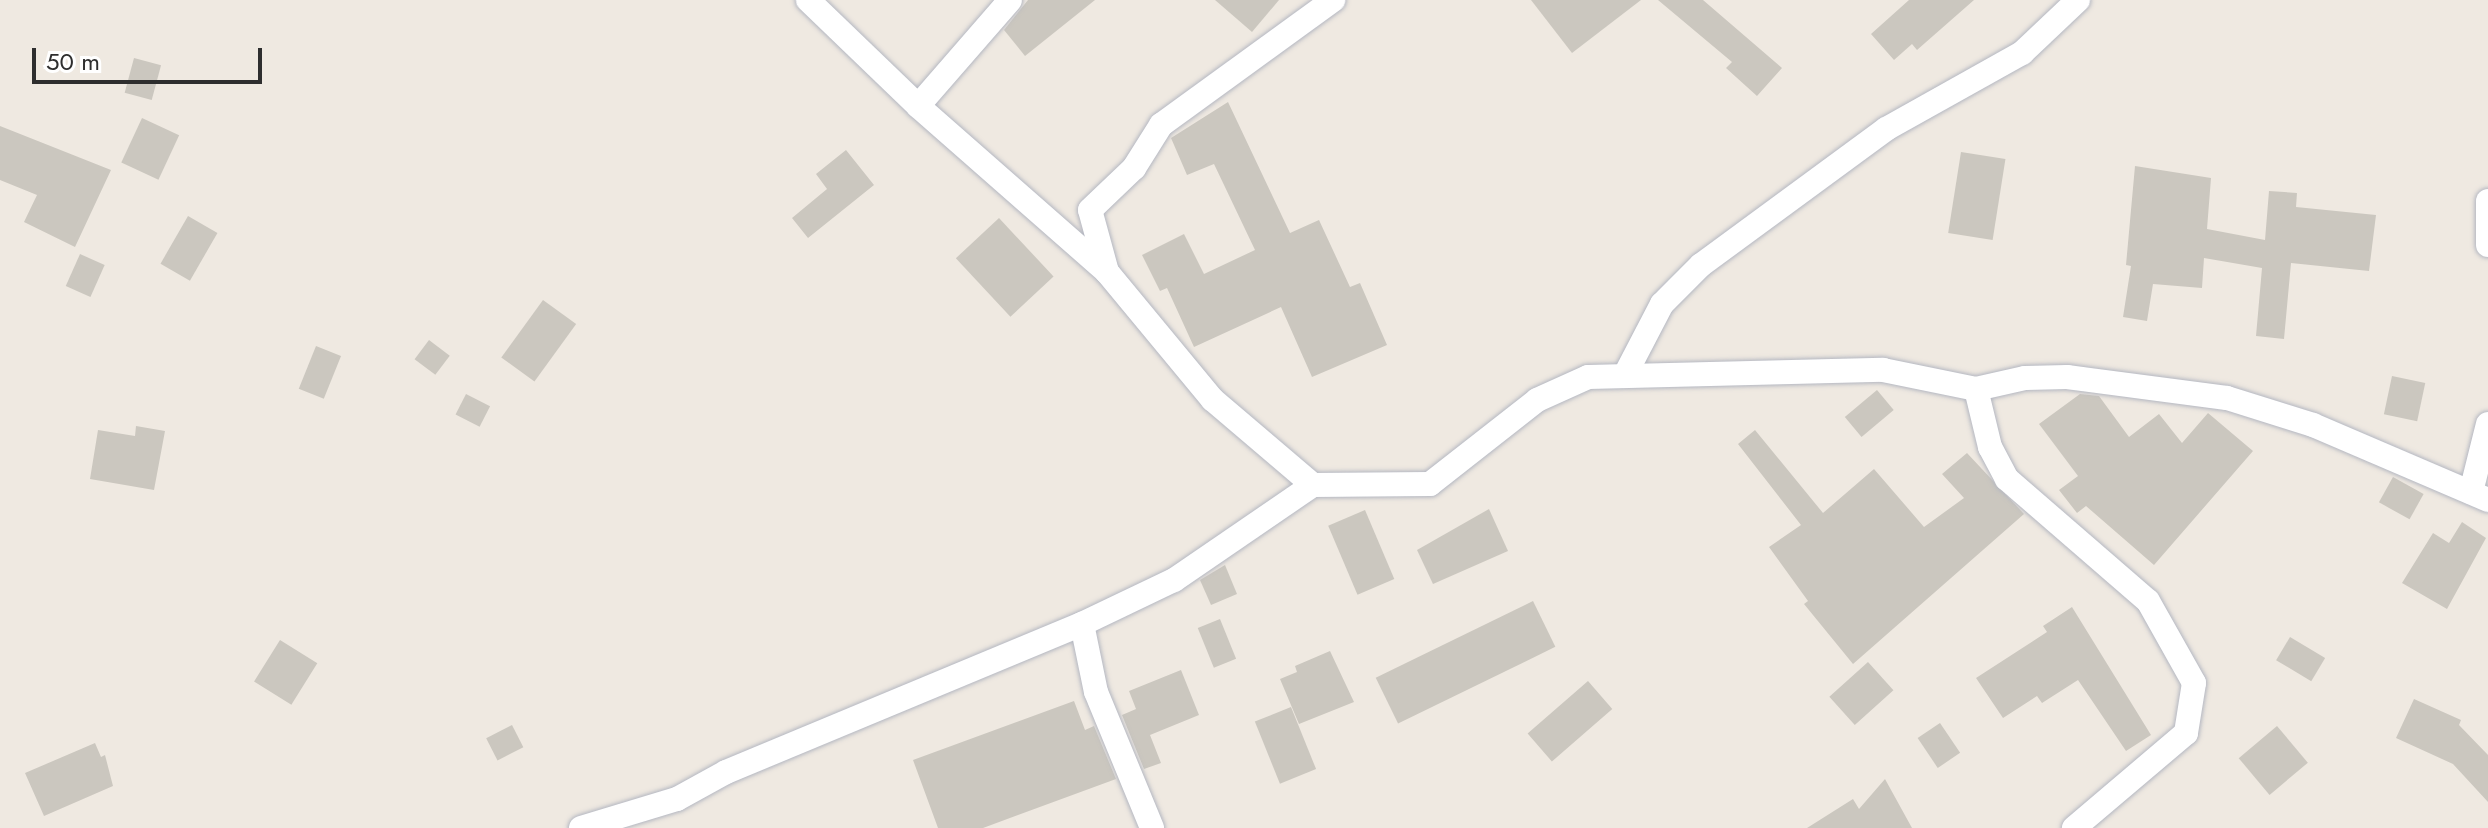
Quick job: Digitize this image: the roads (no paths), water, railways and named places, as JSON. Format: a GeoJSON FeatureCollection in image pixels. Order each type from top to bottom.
{"type":"FeatureCollection","features":[{"type":"Feature","properties":{"kind":"street"},"geometry":{"type":"LineString","coordinates":[[808,0],[918,106],[1107,272],[1213,400],[1313,485]]}},
{"type":"Feature","properties":{"kind":"street"},"geometry":{"type":"LineString","coordinates":[[918,106],[1010,0]]}},
{"type":"Feature","properties":{"kind":"street"},"geometry":{"type":"LineString","coordinates":[[1107,272],[1090,210],[1134,168],[1161,125],[1333,0]]}},
{"type":"Feature","properties":{"kind":"street"},"geometry":{"type":"LineString","coordinates":[[1625,375],[1662,304],[1701,265],[1886,129],[2022,53],[2078,0]]}},
{"type":"Feature","properties":{"kind":"street"},"geometry":{"type":"LineString","coordinates":[[2488,201],[2488,245]]}},
{"type":"Feature","properties":{"kind":"street"},"geometry":{"type":"LineString","coordinates":[[581,828],[677,799],[726,772],[1082,624],[1174,580],[1313,485],[1430,484],[1537,400],[1588,377],[1883,370],[1976,389],[2025,378],[2067,377],[2227,398],[2313,425],[2480,496],[2488,424]]}},
{"type":"Feature","properties":{"kind":"street"},"geometry":{"type":"LineString","coordinates":[[1976,389],[1990,447],[2007,479],[2148,601],[2194,683],[2186,733],[2074,828]]}},
{"type":"Feature","properties":{"kind":"street"},"geometry":{"type":"LineString","coordinates":[[1082,624],[1096,692],[1152,828]]}}]}
